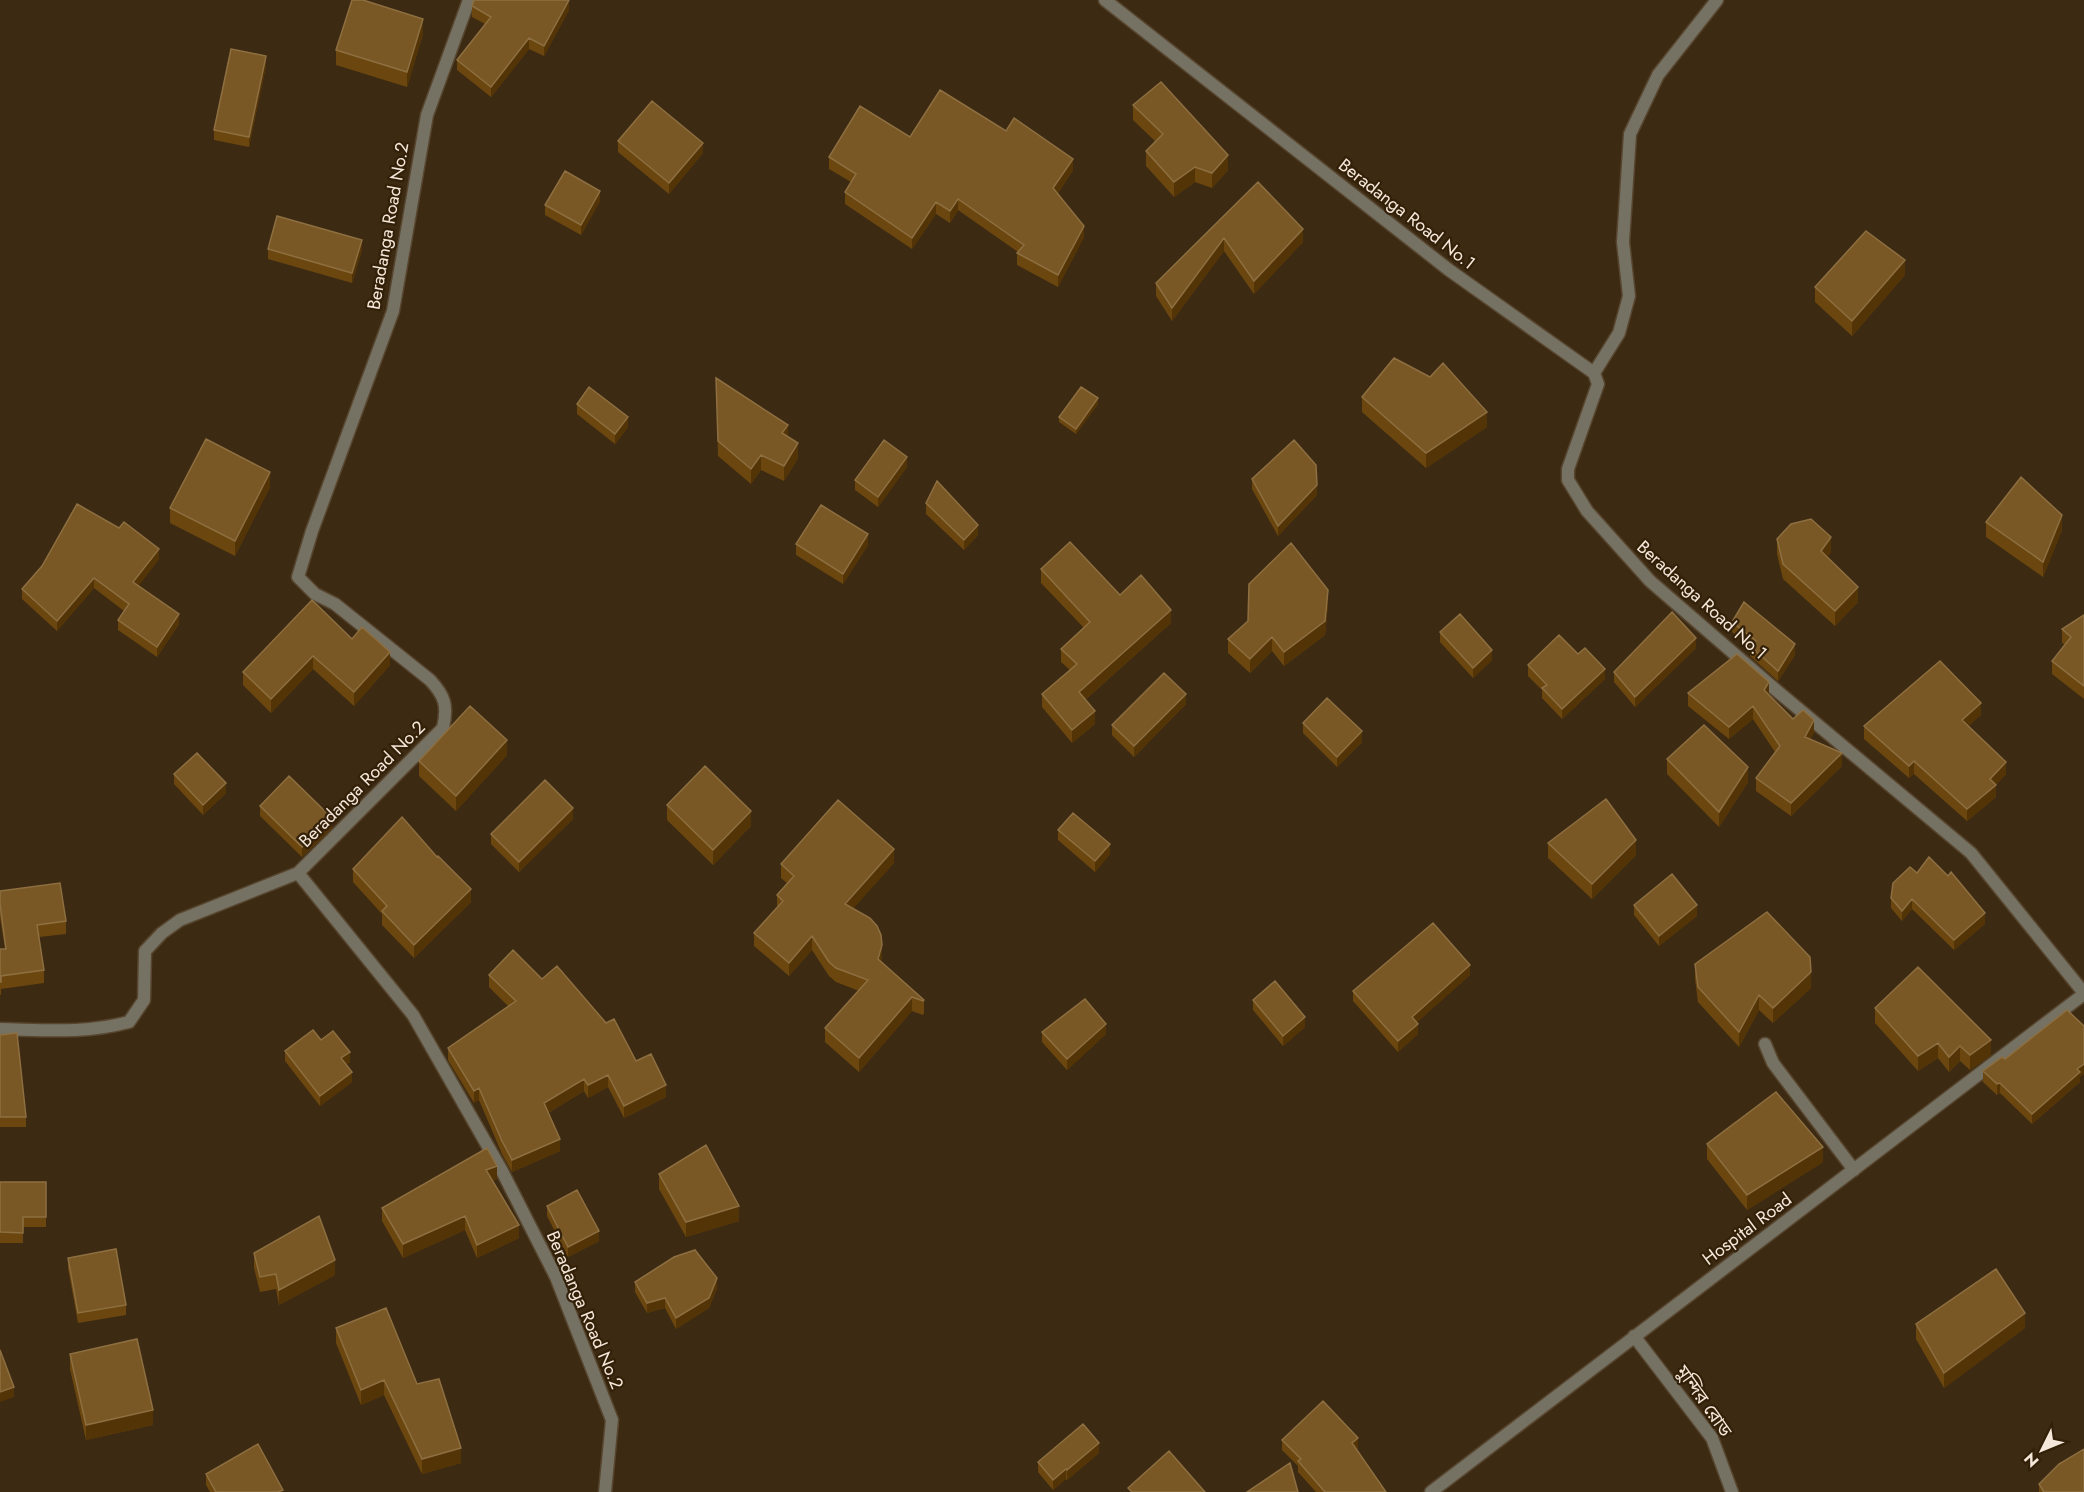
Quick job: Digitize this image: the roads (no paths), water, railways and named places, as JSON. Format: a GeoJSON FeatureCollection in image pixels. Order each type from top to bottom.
{"type":"FeatureCollection","features":[{"type":"Feature","properties":{"kind":"street","name":"Beradanga Road No.2"},"geometry":{"type":"LineString","coordinates":[[469,0],[427,115],[393,311],[312,531],[298,577],[315,594],[335,604],[430,680],[441,692],[446,713],[443,728],[298,873],[413,1015],[502,1171],[556,1277],[612,1420],[605,1492]]}},
{"type":"Feature","properties":{"kind":"street","name":"Beradanga Road No.1"},"geometry":{"type":"LineString","coordinates":[[1105,0],[1449,270],[1593,373],[1598,384],[1568,469],[1568,480],[1587,511],[1650,581],[1971,853],[2084,994]]}},
{"type":"Feature","properties":{"kind":"street"},"geometry":{"type":"LineString","coordinates":[[1593,373],[1619,333],[1629,296],[1623,242],[1630,134],[1658,75],[1717,0]]}},
{"type":"Feature","properties":{"kind":"street"},"geometry":{"type":"LineString","coordinates":[[0,1029],[81,1032],[129,1023],[144,1000],[146,951],[162,933],[180,920],[298,873]]}},
{"type":"Feature","properties":{"kind":"street","name":"Hospital Road"},"geometry":{"type":"LineString","coordinates":[[1431,1492],[2084,994]]}},
{"type":"Feature","properties":{"kind":"street"},"geometry":{"type":"LineString","coordinates":[[1765,1044],[1773,1063],[1854,1170]]}},
{"type":"Feature","properties":{"kind":"street","name":"মুন্দির রোড"},"geometry":{"type":"LineString","coordinates":[[1634,1336],[1712,1438],[1731,1492]]}}]}
